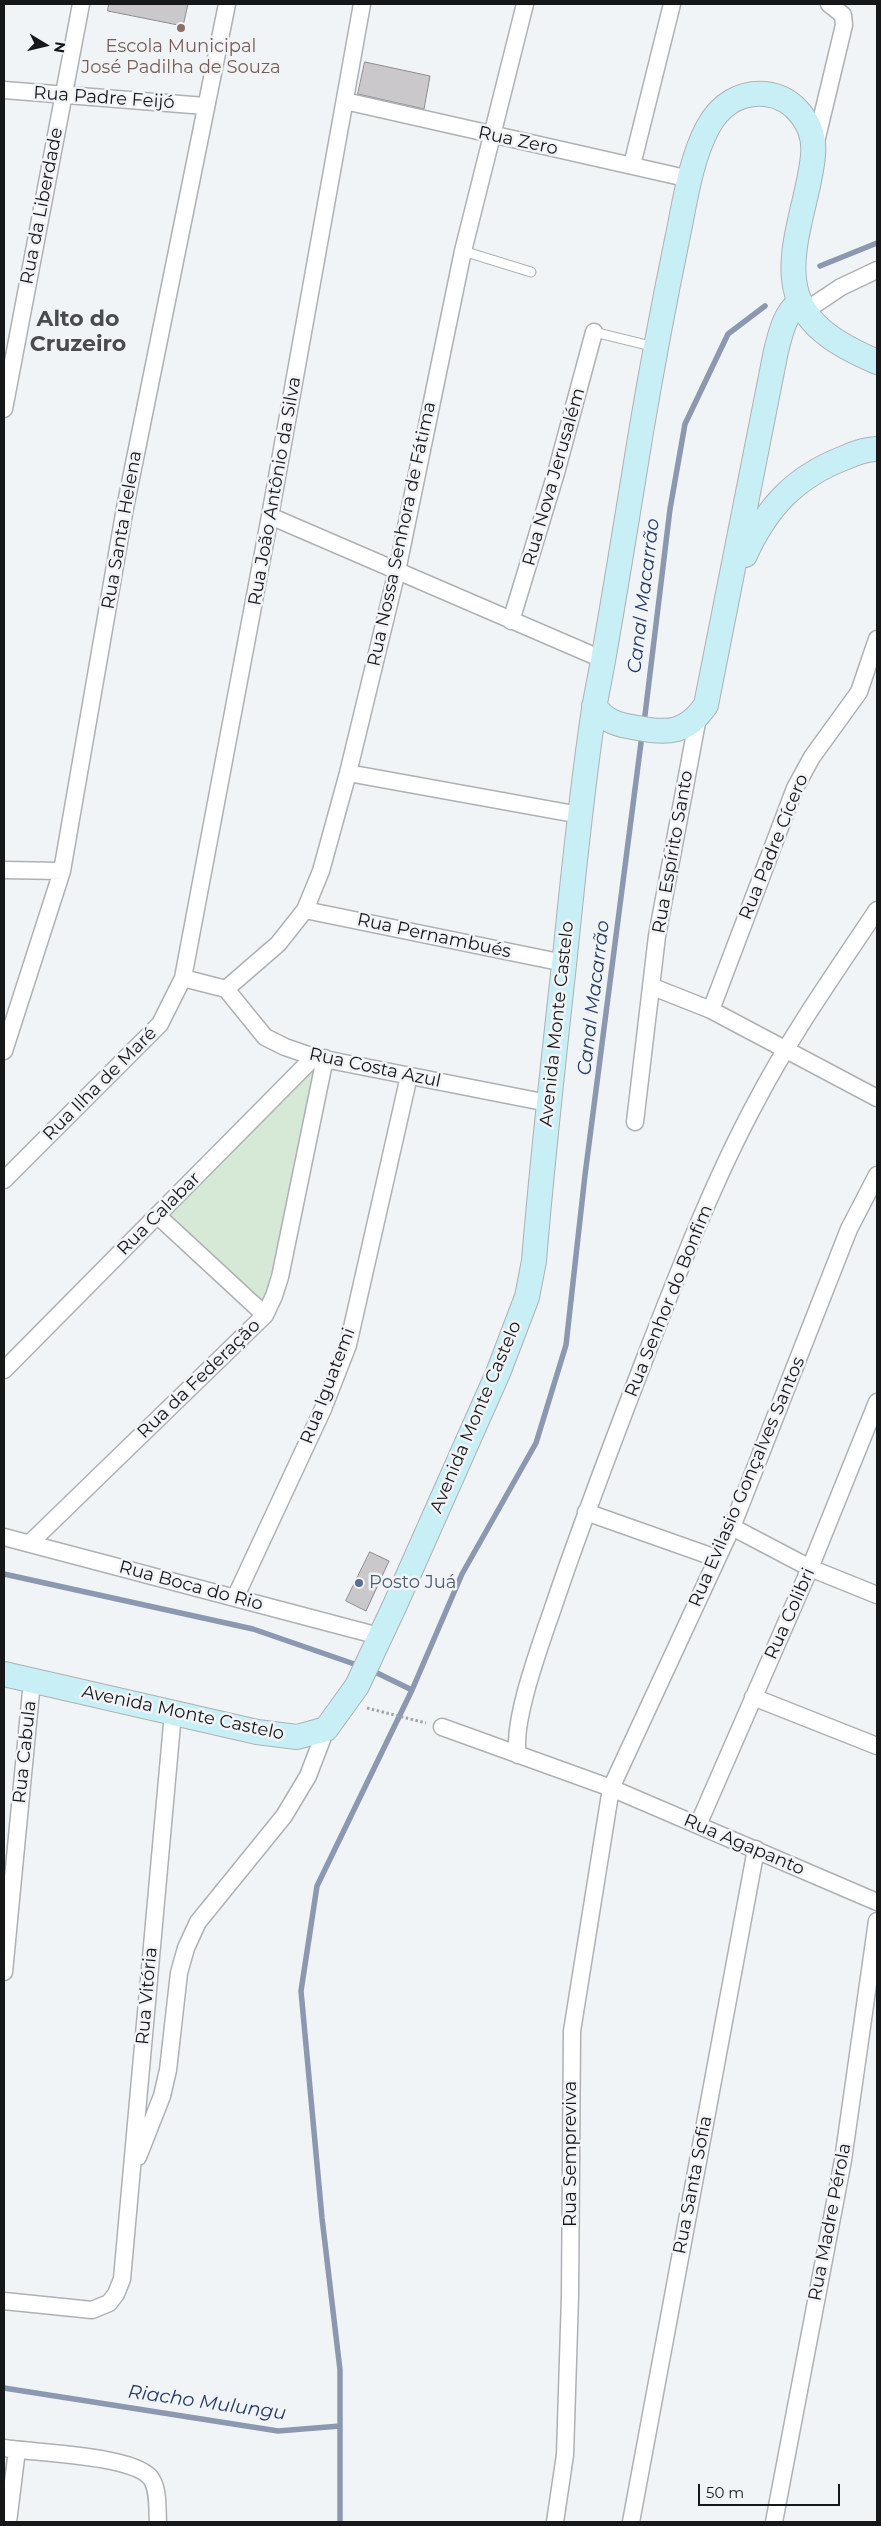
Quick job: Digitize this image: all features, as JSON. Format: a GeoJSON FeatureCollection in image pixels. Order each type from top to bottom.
{"type":"FeatureCollection","features":[{"type":"Feature","properties":{"kind":"street","name":"Rua da Liberdade"},"geometry":{"type":"LineString","coordinates":[[4,405],[81,4]]}},
{"type":"Feature","properties":{"kind":"street","name":"Rua Santa Helena"},"geometry":{"type":"LineString","coordinates":[[4,1051],[62,871],[125,508],[227,4]]}},
{"type":"Feature","properties":{"kind":"street","name":"Rua João Antônio da Silva"},"geometry":{"type":"LineString","coordinates":[[184,978],[270,516],[362,4]]}},
{"type":"Feature","properties":{"kind":"street","name":"Rua Nossa Senhora de Fátima"},"geometry":{"type":"LineString","coordinates":[[226,989],[278,944],[304,910],[321,871],[348,773],[397,571],[463,251],[494,136],[525,4]]}},
{"type":"Feature","properties":{"kind":"street"},"geometry":{"type":"LineString","coordinates":[[632,166],[672,4]]}},
{"type":"Feature","properties":{"kind":"street"},"geometry":{"type":"LineString","coordinates":[[829,4],[843,15],[844,25],[814,152],[795,252],[794,279],[800,302],[821,331],[843,346],[877,362]]}},
{"type":"Feature","properties":{"kind":"street","name":"Rua Padre Feijó"},"geometry":{"type":"LineString","coordinates":[[4,90],[205,106]]}},
{"type":"Feature","properties":{"kind":"street","name":"Avenida Monte Castelo"},"geometry":{"type":"LineString","coordinates":[[4,1674],[257,1732],[297,1737],[326,1729],[346,1703],[359,1681],[498,1373],[527,1297],[534,1261],[548,1103],[594,706],[604,660],[655,347],[690,180],[702,139],[715,116],[728,103],[750,95],[774,96],[794,106],[811,130],[814,152]]}},
{"type":"Feature","properties":{"kind":"street","name":"Rua Zero"},"geometry":{"type":"LineString","coordinates":[[345,101],[690,180]]}},
{"type":"Feature","properties":{"kind":"street"},"geometry":{"type":"LineString","coordinates":[[594,706],[603,717],[624,726],[663,733],[680,728],[698,718],[706,705],[776,351],[784,322],[792,308],[800,302],[841,287],[877,270]]}},
{"type":"Feature","properties":{"kind":"street","name":"Rua Nova Jerusalém"},"geometry":{"type":"LineString","coordinates":[[511,621],[556,473],[594,332]]}},
{"type":"Feature","properties":{"kind":"street"},"geometry":{"type":"LineString","coordinates":[[725,607],[758,527],[787,493],[820,467],[868,449],[877,449]]}},
{"type":"Feature","properties":{"kind":"street"},"geometry":{"type":"LineString","coordinates":[[270,516],[604,660]]}},
{"type":"Feature","properties":{"kind":"street","name":"Rua Padre Cícero"},"geometry":{"type":"LineString","coordinates":[[711,1010],[795,788],[812,757],[858,692],[877,639]]}},
{"type":"Feature","properties":{"kind":"street","name":"Rua Espírito Santo"},"geometry":{"type":"LineString","coordinates":[[653,987],[658,936],[698,718]]}},
{"type":"Feature","properties":{"kind":"street","name":"Avenida Monte Castelo"},"geometry":{"type":"LineString","coordinates":[[588,752],[602,731],[624,726]]}},
{"type":"Feature","properties":{"kind":"street"},"geometry":{"type":"LineString","coordinates":[[348,773],[580,815]]}},
{"type":"Feature","properties":{"kind":"street"},"geometry":{"type":"LineString","coordinates":[[4,870],[62,871]]}},
{"type":"Feature","properties":{"kind":"street","name":"Rua Pernambués"},"geometry":{"type":"LineString","coordinates":[[304,910],[564,963]]}},
{"type":"Feature","properties":{"kind":"street","name":"Rua Senhor do Bonfim"},"geometry":{"type":"LineString","coordinates":[[518,1755],[516,1738],[534,1663],[586,1512],[700,1218],[755,1104],[786,1048],[877,910]]}},
{"type":"Feature","properties":{"kind":"street"},"geometry":{"type":"LineString","coordinates":[[184,978],[226,989]]}},
{"type":"Feature","properties":{"kind":"street","name":"Rua Ilha de Maré"},"geometry":{"type":"LineString","coordinates":[[4,1180],[160,1024],[184,978]]}},
{"type":"Feature","properties":{"kind":"street"},"geometry":{"type":"LineString","coordinates":[[635,1122],[653,987],[711,1010],[786,1048],[877,1098]]}},
{"type":"Feature","properties":{"kind":"street","name":"Rua Costa Azul"},"geometry":{"type":"LineString","coordinates":[[226,989],[265,1037],[285,1047],[319,1058],[548,1103]]}},
{"type":"Feature","properties":{"kind":"street","name":"Rua Calabar"},"geometry":{"type":"LineString","coordinates":[[4,1370],[319,1058]]}},
{"type":"Feature","properties":{"kind":"street","name":"Rua da Federação"},"geometry":{"type":"LineString","coordinates":[[30,1543],[265,1315],[280,1277],[319,1058]]}},
{"type":"Feature","properties":{"kind":"street","name":"Rua Iguatemi"},"geometry":{"type":"LineString","coordinates":[[235,1598],[322,1409],[348,1345],[409,1076]]}},
{"type":"Feature","properties":{"kind":"street","name":"Rua Evilasio Gonçalves Santos"},"geometry":{"type":"LineString","coordinates":[[611,1788],[732,1527],[849,1229],[877,1175]]}},
{"type":"Feature","properties":{"kind":"street"},"geometry":{"type":"LineString","coordinates":[[158,1216],[265,1315]]}},
{"type":"Feature","properties":{"kind":"street","name":"Rua Colibri"},"geometry":{"type":"LineString","coordinates":[[698,1825],[810,1568],[871,1437],[877,1402]]}},
{"type":"Feature","properties":{"kind":"street"},"geometry":{"type":"LineString","coordinates":[[586,1512],[716,1558]]}},
{"type":"Feature","properties":{"kind":"street"},"geometry":{"type":"LineString","coordinates":[[732,1527],[810,1568],[877,1595]]}},
{"type":"Feature","properties":{"kind":"street","name":"Rua Boca do Rio"},"geometry":{"type":"LineString","coordinates":[[4,1537],[235,1598],[375,1646]]}},
{"type":"Feature","properties":{"kind":"street","name":"Rua Cabula"},"geometry":{"type":"LineString","coordinates":[[4,1972],[32,1681]]}},
{"type":"Feature","properties":{"kind":"street"},"geometry":{"type":"LineString","coordinates":[[753,1697],[877,1746]]}},
{"type":"Feature","properties":{"kind":"street","name":"Rua Vitória"},"geometry":{"type":"LineString","coordinates":[[4,2301],[92,2310],[109,2303],[116,2294],[122,2279],[173,1713]]}},
{"type":"Feature","properties":{"kind":"street","name":"Rua Agapanto"},"geometry":{"type":"LineString","coordinates":[[442,1727],[611,1788],[877,1902]]}},
{"type":"Feature","properties":{"kind":"street"},"geometry":{"type":"LineString","coordinates":[[131,2173],[162,2096],[168,2070],[180,1974],[190,1939],[198,1922],[284,1816],[308,1776],[326,1729]]}},
{"type":"Feature","properties":{"kind":"street","name":"Rua Sempreviva"},"geometry":{"type":"LineString","coordinates":[[556,2522],[565,2445],[570,2296],[572,2030],[611,1788]]}},
{"type":"Feature","properties":{"kind":"street","name":"Rua Santa Sofia"},"geometry":{"type":"LineString","coordinates":[[631,2522],[756,1849]]}},
{"type":"Feature","properties":{"kind":"street","name":"Rua Madre Pérola"},"geometry":{"type":"LineString","coordinates":[[774,2522],[843,2160],[877,1920]]}},
{"type":"Feature","properties":{"kind":"street"},"geometry":{"type":"LineString","coordinates":[[8,2522],[10,2449],[74,2456],[139,2469],[150,2478],[155,2486],[158,2522]]}},
{"type":"Feature","properties":{"kind":"lane"},"geometry":{"type":"LineString","coordinates":[[463,251],[531,272]]}},
{"type":"Feature","properties":{"kind":"lane"},"geometry":{"type":"LineString","coordinates":[[594,332],[655,347]]}},
{"type":"Feature","properties":{"kind":"path"},"geometry":{"type":"LineString","coordinates":[[385,1713],[423,1722]]}},
{"type":"Feature","properties":{"kind":"green space"},"geometry":{"type":"Polygon","coordinates":[[[316,1063],[264,1307],[167,1216],[316,1063]]]}},
{"type":"Feature","properties":{"kind":"building"},"geometry":{"type":"Polygon","coordinates":[[[109,4],[188,4],[183,26],[108,11],[109,4]]]}},
{"type":"Feature","properties":{"kind":"building"},"geometry":{"type":"Polygon","coordinates":[[[365,62],[430,76],[424,109],[358,94],[365,62]]]}},
{"type":"Feature","properties":{"kind":"building"},"geometry":{"type":"Polygon","coordinates":[[[370,1552],[389,1561],[366,1611],[346,1601],[370,1552]]]}},
{"type":"Feature","properties":{"kind":"waterway","name":"Canal Macarrão"},"geometry":{"type":"LineString","coordinates":[[820,266],[877,243]]}},
{"type":"Feature","properties":{"kind":"waterway","name":"Canal Macarrão"},"geometry":{"type":"LineString","coordinates":[[644,723],[670,509],[685,424],[728,334],[765,306]]}},
{"type":"Feature","properties":{"kind":"waterway","name":"Canal Macarrão"},"geometry":{"type":"LineString","coordinates":[[340,2522],[340,2370],[322,2218],[301,1991],[317,1886],[412,1690],[462,1574],[536,1443],[566,1345],[585,1175],[642,735]]}},
{"type":"Feature","properties":{"kind":"waterway"},"geometry":{"type":"LineString","coordinates":[[4,1574],[253,1629],[360,1666]]}},
{"type":"Feature","properties":{"kind":"waterway"},"geometry":{"type":"LineString","coordinates":[[371,1670],[412,1690]]}},
{"type":"Feature","properties":{"kind":"waterway","name":"Riacho Mulungu"},"geometry":{"type":"LineString","coordinates":[[4,2388],[278,2431],[340,2426]]}},
{"type":"Feature","properties":{"kind":"place","name":"Escola Municipal José Padilha de Souza"},"geometry":{"type":"Point","coordinates":[181,28]}},
{"type":"Feature","properties":{"kind":"place","name":"Posto Juá"},"geometry":{"type":"Point","coordinates":[359,1583]}},
{"type":"Feature","properties":{"kind":"district","name":"Alto do Cruzeiro"},"geometry":{"type":"Point","coordinates":[78,332]}}]}
